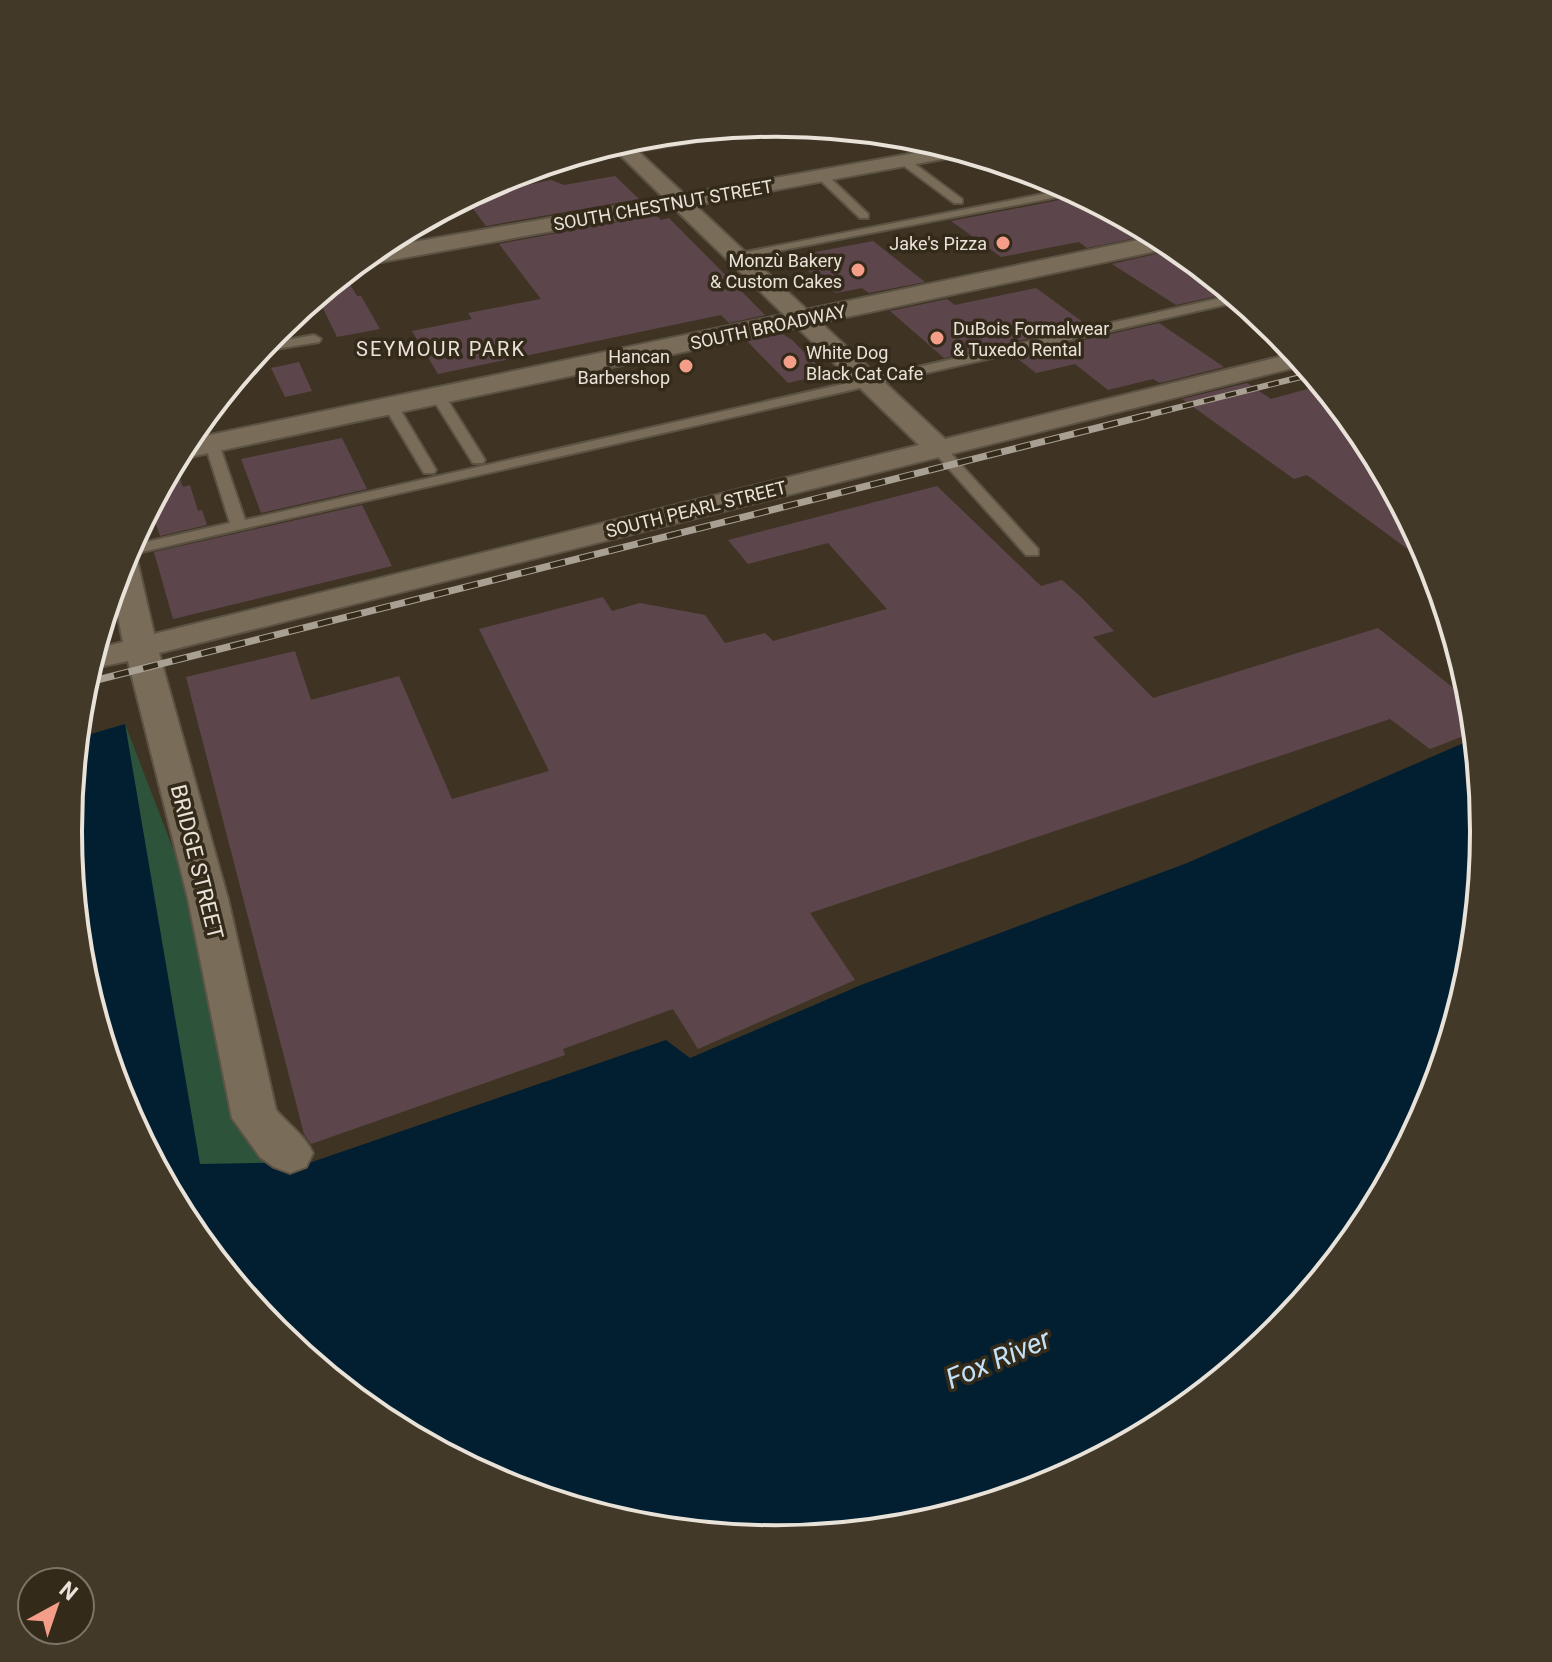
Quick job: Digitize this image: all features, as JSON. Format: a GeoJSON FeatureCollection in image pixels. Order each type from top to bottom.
{"type":"FeatureCollection","features":[{"type":"Feature","properties":{"kind":"street"},"geometry":{"type":"LineString","coordinates":[[628,153],[939,449]]}},
{"type":"Feature","properties":{"kind":"street","name":"SOUTH CHESTNUT STREET"},"geometry":{"type":"LineString","coordinates":[[391,253],[934,156]]}},
{"type":"Feature","properties":{"kind":"street","name":"SOUTH BROADWAY"},"geometry":{"type":"LineString","coordinates":[[198,447],[1148,245]]}},
{"type":"Feature","properties":{"kind":"street","name":"SOUTH PEARL STREET"},"geometry":{"type":"LineString","coordinates":[[105,657],[1288,362]]}},
{"type":"Feature","properties":{"kind":"street","name":"BRIDGE STREET"},"geometry":{"type":"LineString","coordinates":[[127,585],[141,648],[208,899],[255,1118],[276,1143],[290,1153]]}},
{"type":"Feature","properties":{"kind":"lane"},"geometry":{"type":"LineString","coordinates":[[904,161],[958,201]]}},
{"type":"Feature","properties":{"kind":"lane"},"geometry":{"type":"LineString","coordinates":[[822,176],[864,216]]}},
{"type":"Feature","properties":{"kind":"lane"},"geometry":{"type":"LineString","coordinates":[[736,255],[1053,195]]}},
{"type":"Feature","properties":{"kind":"lane"},"geometry":{"type":"LineString","coordinates":[[143,548],[1224,301]]}},
{"type":"Feature","properties":{"kind":"lane"},"geometry":{"type":"LineString","coordinates":[[280,345],[314,339]]}},
{"type":"Feature","properties":{"kind":"lane"},"geometry":{"type":"LineString","coordinates":[[438,396],[478,460]]}},
{"type":"Feature","properties":{"kind":"lane"},"geometry":{"type":"LineString","coordinates":[[391,406],[429,470]]}},
{"type":"Feature","properties":{"kind":"lane"},"geometry":{"type":"LineString","coordinates":[[212,444],[239,526]]}},
{"type":"Feature","properties":{"kind":"lane"},"geometry":{"type":"LineString","coordinates":[[939,449],[1032,552]]}},
{"type":"Feature","properties":{"kind":"green space"},"geometry":{"type":"Polygon","coordinates":[[[125,724],[290,1153],[189,1201],[135,1097],[119,1054],[95,966],[83,876],[83,786],[89,735],[125,724]]]}},
{"type":"Feature","properties":{"kind":"water","name":"Fox River"},"geometry":{"type":"Polygon","coordinates":[[[125,724],[200,1164],[312,1162],[666,1040],[690,1058],[861,985],[1187,863],[1464,743],[1470,831],[1464,922],[1457,966],[1433,1054],[1417,1097],[1377,1178],[1353,1217],[1298,1289],[1234,1353],[1198,1382],[1162,1408],[1083,1453],[1042,1472],[956,1501],[911,1512],[821,1524],[731,1524],[685,1519],[641,1512],[553,1488],[510,1472],[429,1432],[390,1408],[318,1353],[254,1289],[225,1253],[199,1217],[154,1138],[135,1097],[106,1011],[95,966],[83,876],[83,786],[89,735],[125,724]]]}},
{"type":"Feature","properties":{"kind":"building"},"geometry":{"type":"Polygon","coordinates":[[[615,176],[639,199],[486,226],[472,208],[519,187],[551,180],[564,185],[615,176]]]}},
{"type":"Feature","properties":{"kind":"building"},"geometry":{"type":"Polygon","coordinates":[[[1062,199],[1135,238],[1087,248],[1079,242],[1001,257],[951,221],[1062,199]]]}},
{"type":"Feature","properties":{"kind":"building"},"geometry":{"type":"Polygon","coordinates":[[[656,215],[661,220],[669,218],[765,315],[729,323],[721,315],[438,374],[412,331],[472,319],[468,313],[541,299],[499,244],[656,215]]]}},
{"type":"Feature","properties":{"kind":"building"},"geometry":{"type":"Polygon","coordinates":[[[873,241],[925,282],[869,293],[862,288],[836,293],[800,264],[808,262],[800,255],[873,241]]]}},
{"type":"Feature","properties":{"kind":"building"},"geometry":{"type":"Polygon","coordinates":[[[1160,253],[1218,296],[1176,305],[1112,264],[1160,253]]]}},
{"type":"Feature","properties":{"kind":"building"},"geometry":{"type":"Polygon","coordinates":[[[349,284],[357,296],[361,296],[380,329],[337,337],[322,306],[349,284]]]}},
{"type":"Feature","properties":{"kind":"building"},"geometry":{"type":"Polygon","coordinates":[[[1036,288],[1087,325],[944,358],[890,311],[947,299],[955,305],[1036,288]]]}},
{"type":"Feature","properties":{"kind":"building"},"geometry":{"type":"Polygon","coordinates":[[[1159,323],[1224,367],[1160,383],[1153,379],[1108,390],[1075,364],[1036,373],[1014,356],[1159,323]]]}},
{"type":"Feature","properties":{"kind":"building","name":"White Dog Black Cat Cafe"},"geometry":{"type":"Polygon","coordinates":[[[783,334],[826,374],[788,383],[747,341],[783,334]]]}},
{"type":"Feature","properties":{"kind":"building"},"geometry":{"type":"Polygon","coordinates":[[[299,362],[312,391],[285,397],[271,368],[299,362]]]}},
{"type":"Feature","properties":{"kind":"building"},"geometry":{"type":"Polygon","coordinates":[[[1247,383],[1271,399],[1310,388],[1353,445],[1377,484],[1411,551],[1307,475],[1294,479],[1182,399],[1247,383]]]}},
{"type":"Feature","properties":{"kind":"building"},"geometry":{"type":"Polygon","coordinates":[[[342,438],[367,489],[261,513],[241,459],[342,438]]]}},
{"type":"Feature","properties":{"kind":"building"},"geometry":{"type":"Polygon","coordinates":[[[179,477],[183,487],[190,485],[198,511],[202,510],[207,525],[160,536],[155,522],[179,477]]]}},
{"type":"Feature","properties":{"kind":"building"},"geometry":{"type":"Polygon","coordinates":[[[937,486],[1041,586],[1062,580],[1081,597],[1114,631],[1093,637],[1153,698],[1378,628],[1455,690],[1463,736],[1430,749],[1390,719],[810,913],[855,980],[698,1049],[673,1009],[563,1049],[565,1055],[311,1144],[304,1134],[186,677],[295,651],[311,700],[399,676],[452,799],[549,771],[479,629],[603,597],[612,611],[640,603],[705,615],[725,643],[765,633],[773,641],[887,609],[828,543],[748,564],[728,540],[937,486]]]}},
{"type":"Feature","properties":{"kind":"building"},"geometry":{"type":"Polygon","coordinates":[[[362,505],[392,566],[173,619],[154,552],[362,505]]]}},
{"type":"Feature","properties":{"kind":"railway"},"geometry":{"type":"LineString","coordinates":[[1145,416],[1301,377]]}},
{"type":"Feature","properties":{"kind":"railway"},"geometry":{"type":"LineString","coordinates":[[99,679],[1145,416]]}},
{"type":"Feature","properties":{"kind":"railway"},"geometry":{"type":"LineString","coordinates":[[1140,417],[1145,416]]}},
{"type":"Feature","properties":{"kind":"place","name":"Jake's Pizza"},"geometry":{"type":"Point","coordinates":[1003,243]}},
{"type":"Feature","properties":{"kind":"place","name":"Monzù Bakery & Custom Cakes"},"geometry":{"type":"Point","coordinates":[858,270]}},
{"type":"Feature","properties":{"kind":"place","name":"DuBois Formalwear & Tuxedo Rental"},"geometry":{"type":"Point","coordinates":[937,338]}},
{"type":"Feature","properties":{"kind":"place","name":"White Dog Black Cat Cafe"},"geometry":{"type":"Point","coordinates":[790,362]}},
{"type":"Feature","properties":{"kind":"place","name":"Hancan Barbershop"},"geometry":{"type":"Point","coordinates":[686,366]}},
{"type":"Feature","properties":{"kind":"district","name":"SEYMOUR PARK"},"geometry":{"type":"Point","coordinates":[441,349]}}]}
